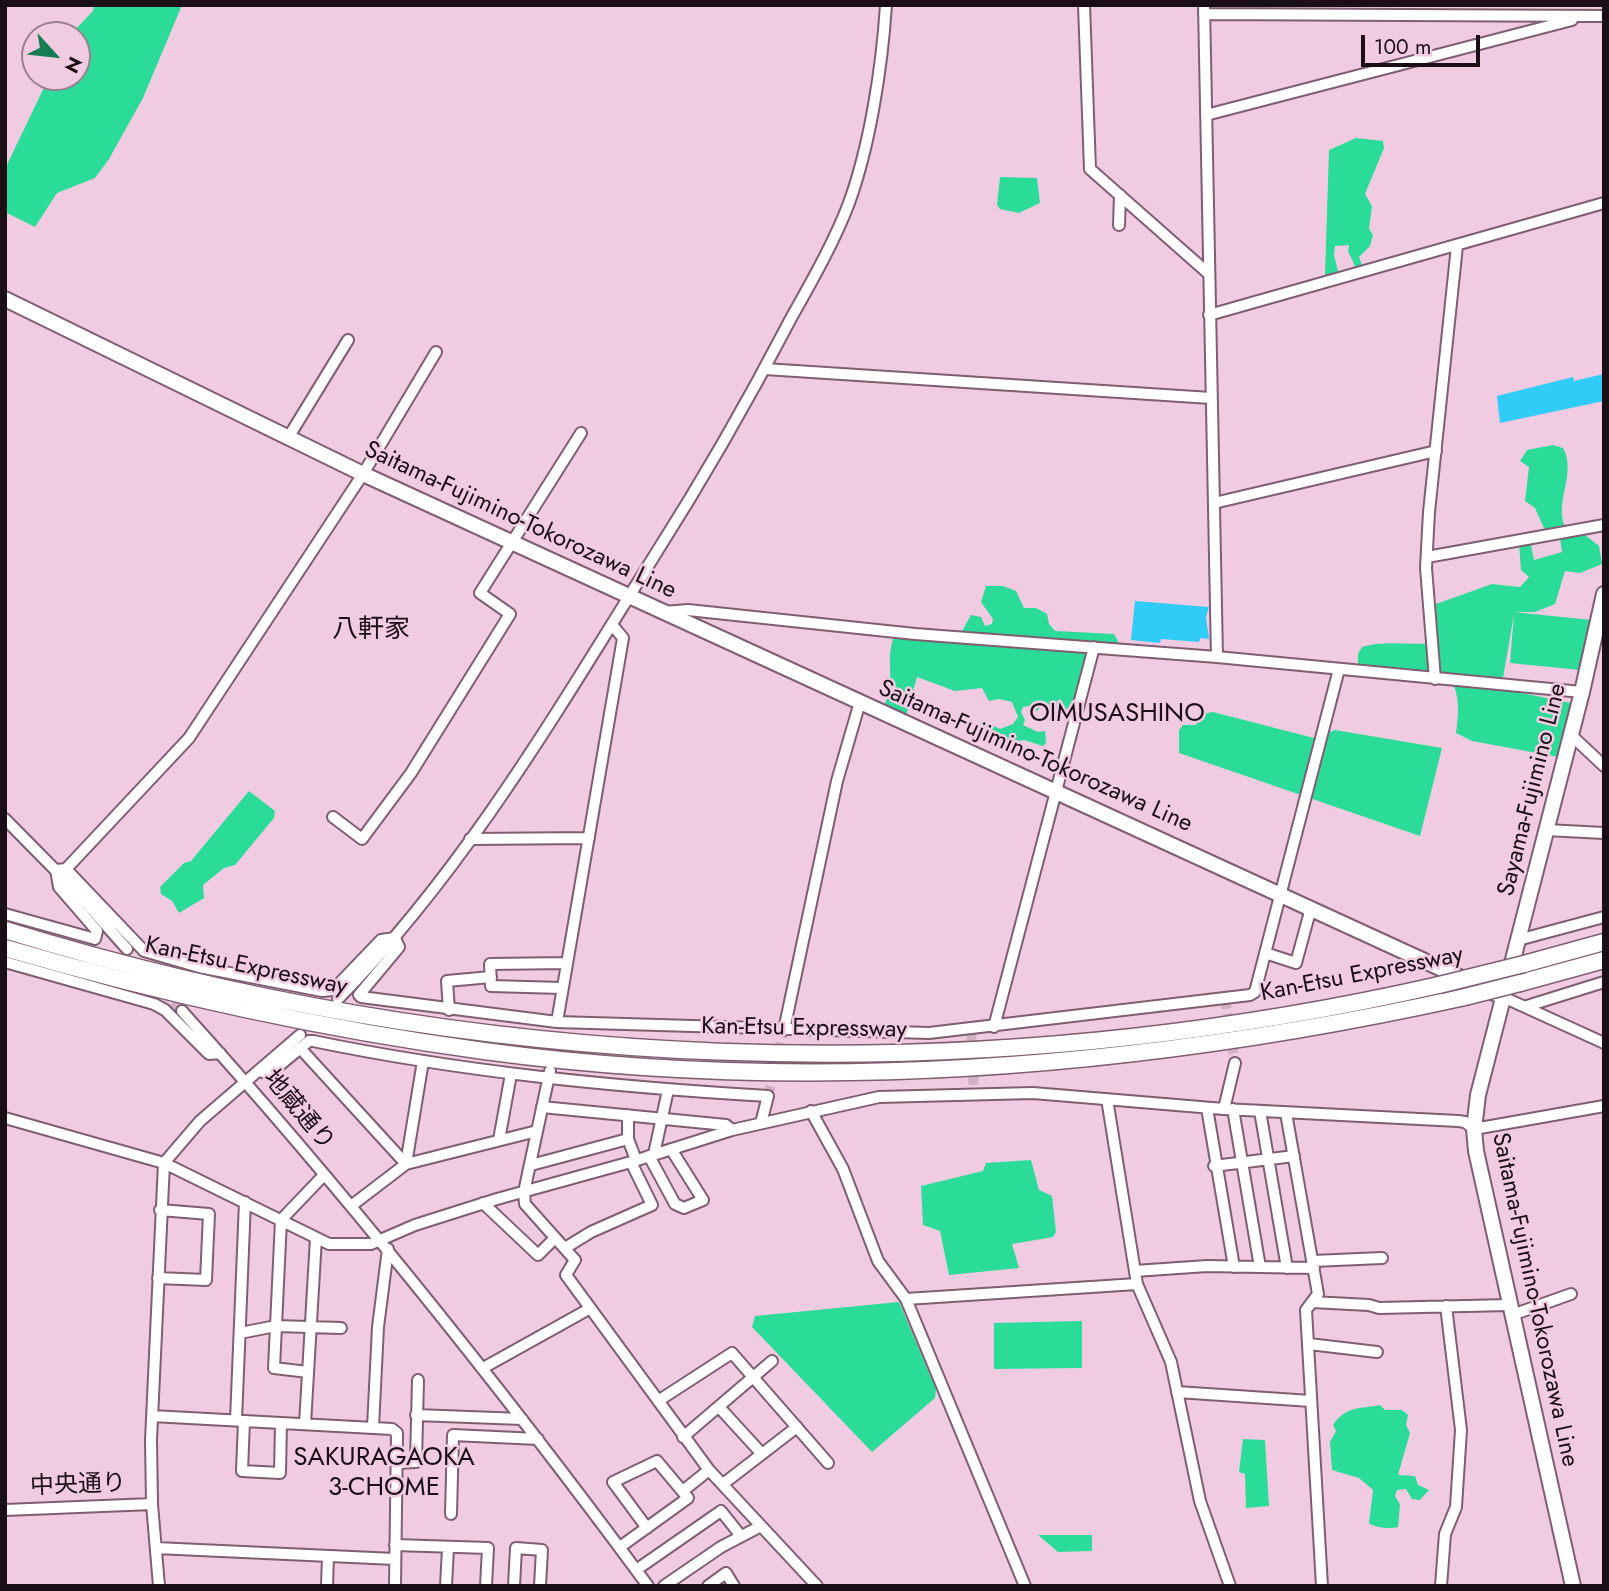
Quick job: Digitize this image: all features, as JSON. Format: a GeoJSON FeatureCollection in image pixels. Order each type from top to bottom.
{"type":"FeatureCollection","features":[{"type":"Feature","properties":{"kind":"highway","name":"Kan-Etsu Expressway"},"geometry":{"type":"LineString","coordinates":[[5,930],[140,968],[303,1005],[489,1034],[609,1046],[718,1052],[897,1054],[1077,1043],[1244,1022],[1439,985],[1604,942]]}},
{"type":"Feature","properties":{"kind":"highway","name":"Kan-Etsu Expressway"},"geometry":{"type":"LineString","coordinates":[[5,948],[138,985],[244,1010],[393,1037],[559,1059],[719,1069],[897,1070],[1090,1058],[1244,1039],[1465,997],[1604,960]]}},
{"type":"Feature","properties":{"kind":"main road","name":"Saitama-Fujimino-Tokorozawa Line"},"geometry":{"type":"LineString","coordinates":[[5,299],[363,474],[1503,997],[1478,1095],[1474,1129],[1476,1151],[1573,1586]]}},
{"type":"Feature","properties":{"kind":"main road","name":"Sayama-Fujimino Line"},"geometry":{"type":"LineString","coordinates":[[1503,997],[1582,692],[1600,636],[1604,594]]}},
{"type":"Feature","properties":{"kind":"street"},"geometry":{"type":"LineString","coordinates":[[338,999],[395,939],[470,839],[613,626],[708,472],[765,369],[839,226],[852,194],[883,56],[886,5]]}},
{"type":"Feature","properties":{"kind":"street"},"geometry":{"type":"LineString","coordinates":[[1084,5],[1089,167],[1209,274]]}},
{"type":"Feature","properties":{"kind":"street"},"geometry":{"type":"LineString","coordinates":[[1217,657],[1204,10],[1604,16]]}},
{"type":"Feature","properties":{"kind":"street"},"geometry":{"type":"LineString","coordinates":[[1206,115],[1487,44],[1583,16]]}},
{"type":"Feature","properties":{"kind":"street"},"geometry":{"type":"LineString","coordinates":[[1119,225],[1120,195]]}},
{"type":"Feature","properties":{"kind":"street"},"geometry":{"type":"LineString","coordinates":[[1209,315],[1604,203]]}},
{"type":"Feature","properties":{"kind":"street"},"geometry":{"type":"LineString","coordinates":[[1435,679],[1427,557],[1457,246]]}},
{"type":"Feature","properties":{"kind":"street"},"geometry":{"type":"LineString","coordinates":[[288,438],[348,340]]}},
{"type":"Feature","properties":{"kind":"street"},"geometry":{"type":"LineString","coordinates":[[5,914],[95,939],[97,931],[59,887],[61,870],[189,738],[363,474],[436,352]]}},
{"type":"Feature","properties":{"kind":"street"},"geometry":{"type":"LineString","coordinates":[[765,369],[1211,398]]}},
{"type":"Feature","properties":{"kind":"street"},"geometry":{"type":"LineString","coordinates":[[333,817],[362,839],[411,773],[510,614],[480,593],[581,433]]}},
{"type":"Feature","properties":{"kind":"street"},"geometry":{"type":"LineString","coordinates":[[1214,503],[1436,451]]}},
{"type":"Feature","properties":{"kind":"street"},"geometry":{"type":"LineString","coordinates":[[1427,557],[1604,525]]}},
{"type":"Feature","properties":{"kind":"street"},"geometry":{"type":"LineString","coordinates":[[661,612],[688,610],[915,634],[1217,657],[1582,692]]}},
{"type":"Feature","properties":{"kind":"street"},"geometry":{"type":"LineString","coordinates":[[557,1023],[623,638],[613,626]]}},
{"type":"Feature","properties":{"kind":"street"},"geometry":{"type":"LineString","coordinates":[[994,1027],[1094,647]]}},
{"type":"Feature","properties":{"kind":"street"},"geometry":{"type":"LineString","coordinates":[[395,939],[399,947],[359,995],[449,1010],[557,1023],[929,1033],[1250,995],[1255,992],[1339,669]]}},
{"type":"Feature","properties":{"kind":"street"},"geometry":{"type":"LineString","coordinates":[[784,1030],[837,781],[860,702]]}},
{"type":"Feature","properties":{"kind":"street"},"geometry":{"type":"LineString","coordinates":[[1571,735],[1604,765]]}},
{"type":"Feature","properties":{"kind":"street"},"geometry":{"type":"LineString","coordinates":[[5,819],[61,870],[130,940],[144,951],[160,958],[322,991],[333,990],[381,940],[395,939]]}},
{"type":"Feature","properties":{"kind":"street"},"geometry":{"type":"LineString","coordinates":[[1546,830],[1604,833]]}},
{"type":"Feature","properties":{"kind":"street"},"geometry":{"type":"LineString","coordinates":[[470,839],[589,838]]}},
{"type":"Feature","properties":{"kind":"street"},"geometry":{"type":"LineString","coordinates":[[61,870],[127,949]]}},
{"type":"Feature","properties":{"kind":"street"},"geometry":{"type":"LineString","coordinates":[[1265,953],[1296,963],[1311,908]]}},
{"type":"Feature","properties":{"kind":"street"},"geometry":{"type":"LineString","coordinates":[[1518,940],[1604,917]]}},
{"type":"Feature","properties":{"kind":"street"},"geometry":{"type":"LineString","coordinates":[[5,962],[154,1004],[165,1010],[209,1054],[220,1053]]}},
{"type":"Feature","properties":{"kind":"street"},"geometry":{"type":"LineString","coordinates":[[562,988],[491,986],[490,964],[567,963]]}},
{"type":"Feature","properties":{"kind":"street"},"geometry":{"type":"LineString","coordinates":[[449,1010],[447,981],[491,977]]}},
{"type":"Feature","properties":{"kind":"street"},"geometry":{"type":"LineString","coordinates":[[1527,1006],[1604,982]]}},
{"type":"Feature","properties":{"kind":"street"},"geometry":{"type":"LineString","coordinates":[[1503,997],[1604,1043]]}},
{"type":"Feature","properties":{"kind":"street","name":"地蔵通り"},"geometry":{"type":"LineString","coordinates":[[182,1011],[384,1244],[523,1419],[648,1586]]}},
{"type":"Feature","properties":{"kind":"street"},"geometry":{"type":"LineString","coordinates":[[159,1586],[152,1504],[152,1416],[164,1163],[200,1121],[300,1035]]}},
{"type":"Feature","properties":{"kind":"street"},"geometry":{"type":"LineString","coordinates":[[260,1071],[269,1074],[300,1048],[313,1041],[511,1074],[549,1075],[668,1090],[768,1096],[761,1122]]}},
{"type":"Feature","properties":{"kind":"street"},"geometry":{"type":"LineString","coordinates":[[300,1048],[406,1164]]}},
{"type":"Feature","properties":{"kind":"street"},"geometry":{"type":"LineString","coordinates":[[406,1164],[424,1061]]}},
{"type":"Feature","properties":{"kind":"street"},"geometry":{"type":"LineString","coordinates":[[1235,1063],[1228,1109],[1260,1267]]}},
{"type":"Feature","properties":{"kind":"street"},"geometry":{"type":"LineString","coordinates":[[499,1140],[511,1074]]}},
{"type":"Feature","properties":{"kind":"street"},"geometry":{"type":"LineString","coordinates":[[549,1075],[524,1192],[526,1204],[575,1260],[566,1275],[683,1437],[709,1470],[817,1586]]}},
{"type":"Feature","properties":{"kind":"street"},"geometry":{"type":"LineString","coordinates":[[668,1090],[652,1155],[675,1204],[684,1208],[703,1200],[671,1149]]}},
{"type":"Feature","properties":{"kind":"street"},"geometry":{"type":"LineString","coordinates":[[5,1118],[164,1163],[316,1238],[341,1246],[384,1244],[483,1203],[761,1122],[879,1097],[1033,1093],[1207,1108],[1458,1121],[1465,1122],[1474,1129],[1604,1106]]}},
{"type":"Feature","properties":{"kind":"street"},"geometry":{"type":"LineString","coordinates":[[1107,1099],[1138,1284],[1171,1362],[1200,1501],[1230,1586]]}},
{"type":"Feature","properties":{"kind":"street"},"geometry":{"type":"LineString","coordinates":[[542,1107],[726,1125],[732,1130]]}},
{"type":"Feature","properties":{"kind":"street"},"geometry":{"type":"LineString","coordinates":[[1207,1108],[1214,1166],[1234,1267]]}},
{"type":"Feature","properties":{"kind":"street"},"geometry":{"type":"LineString","coordinates":[[811,1111],[843,1169],[878,1261],[906,1299],[1025,1586]]}},
{"type":"Feature","properties":{"kind":"street"},"geometry":{"type":"LineString","coordinates":[[1260,1111],[1287,1268]]}},
{"type":"Feature","properties":{"kind":"street"},"geometry":{"type":"LineString","coordinates":[[1286,1113],[1318,1294],[1306,1310],[1322,1586]]}},
{"type":"Feature","properties":{"kind":"street"},"geometry":{"type":"LineString","coordinates":[[565,1248],[591,1232],[652,1205],[628,1139],[628,1115]]}},
{"type":"Feature","properties":{"kind":"street"},"geometry":{"type":"LineString","coordinates":[[351,1206],[406,1164],[537,1131]]}},
{"type":"Feature","properties":{"kind":"street"},"geometry":{"type":"LineString","coordinates":[[531,1165],[628,1139]]}},
{"type":"Feature","properties":{"kind":"street"},"geometry":{"type":"LineString","coordinates":[[1214,1166],[1294,1156]]}},
{"type":"Feature","properties":{"kind":"street"},"geometry":{"type":"LineString","coordinates":[[308,1372],[275,1370],[282,1220],[324,1175]]}},
{"type":"Feature","properties":{"kind":"street"},"geometry":{"type":"LineString","coordinates":[[245,1202],[240,1332],[242,1471],[280,1473],[281,1423]]}},
{"type":"Feature","properties":{"kind":"street"},"geometry":{"type":"LineString","coordinates":[[483,1203],[538,1255],[555,1238]]}},
{"type":"Feature","properties":{"kind":"street"},"geometry":{"type":"LineString","coordinates":[[159,1278],[206,1280],[209,1214],[160,1210]]}},
{"type":"Feature","properties":{"kind":"street"},"geometry":{"type":"LineString","coordinates":[[304,1424],[316,1238]]}},
{"type":"Feature","properties":{"kind":"street"},"geometry":{"type":"LineString","coordinates":[[373,1427],[384,1244]]}},
{"type":"Feature","properties":{"kind":"street"},"geometry":{"type":"LineString","coordinates":[[1135,1271],[1287,1268],[1382,1258]]}},
{"type":"Feature","properties":{"kind":"street"},"geometry":{"type":"LineString","coordinates":[[906,1299],[1138,1284]]}},
{"type":"Feature","properties":{"kind":"street"},"geometry":{"type":"LineString","coordinates":[[1312,1302],[1379,1308],[1446,1306],[1511,1310],[1571,1294]]}},
{"type":"Feature","properties":{"kind":"street"},"geometry":{"type":"LineString","coordinates":[[1441,1586],[1446,1534],[1456,1507],[1461,1430],[1446,1306]]}},
{"type":"Feature","properties":{"kind":"street"},"geometry":{"type":"LineString","coordinates":[[483,1368],[589,1309]]}},
{"type":"Feature","properties":{"kind":"street"},"geometry":{"type":"LineString","coordinates":[[240,1332],[276,1326],[341,1328]]}},
{"type":"Feature","properties":{"kind":"street"},"geometry":{"type":"LineString","coordinates":[[1309,1344],[1377,1352]]}},
{"type":"Feature","properties":{"kind":"street"},"geometry":{"type":"LineString","coordinates":[[658,1401],[732,1353],[828,1462]]}},
{"type":"Feature","properties":{"kind":"street"},"geometry":{"type":"LineString","coordinates":[[683,1437],[772,1361]]}},
{"type":"Feature","properties":{"kind":"street"},"geometry":{"type":"LineString","coordinates":[[396,1463],[416,1462],[418,1380]]}},
{"type":"Feature","properties":{"kind":"street"},"geometry":{"type":"LineString","coordinates":[[1177,1392],[1311,1401]]}},
{"type":"Feature","properties":{"kind":"street"},"geometry":{"type":"LineString","coordinates":[[719,1407],[762,1454]]}},
{"type":"Feature","properties":{"kind":"street"},"geometry":{"type":"LineString","coordinates":[[416,1415],[523,1419]]}},
{"type":"Feature","properties":{"kind":"street"},"geometry":{"type":"LineString","coordinates":[[152,1416],[392,1429],[397,1433],[395,1586]]}},
{"type":"Feature","properties":{"kind":"street"},"geometry":{"type":"LineString","coordinates":[[723,1484],[797,1427]]}},
{"type":"Feature","properties":{"kind":"street"},"geometry":{"type":"LineString","coordinates":[[451,1514],[453,1435],[538,1439]]}},
{"type":"Feature","properties":{"kind":"street"},"geometry":{"type":"LineString","coordinates":[[620,1547],[647,1528],[688,1498],[684,1490],[673,1484],[657,1461],[613,1482],[647,1528]]}},
{"type":"Feature","properties":{"kind":"street"},"geometry":{"type":"LineString","coordinates":[[684,1490],[709,1470]]}},
{"type":"Feature","properties":{"kind":"street","name":"中央通り"},"geometry":{"type":"LineString","coordinates":[[5,1510],[152,1504]]}},
{"type":"Feature","properties":{"kind":"street"},"geometry":{"type":"LineString","coordinates":[[636,1570],[721,1511],[741,1536]]}},
{"type":"Feature","properties":{"kind":"street"},"geometry":{"type":"LineString","coordinates":[[664,1586],[761,1526]]}},
{"type":"Feature","properties":{"kind":"street"},"geometry":{"type":"LineString","coordinates":[[395,1545],[488,1548],[486,1586]]}},
{"type":"Feature","properties":{"kind":"street"},"geometry":{"type":"LineString","coordinates":[[156,1548],[395,1559]]}},
{"type":"Feature","properties":{"kind":"street"},"geometry":{"type":"LineString","coordinates":[[446,1586],[448,1548]]}},
{"type":"Feature","properties":{"kind":"street"},"geometry":{"type":"LineString","coordinates":[[514,1586],[516,1548],[542,1550],[540,1586]]}},
{"type":"Feature","properties":{"kind":"street"},"geometry":{"type":"LineString","coordinates":[[327,1586],[328,1556]]}},
{"type":"Feature","properties":{"kind":"street"},"geometry":{"type":"LineString","coordinates":[[708,1586],[726,1573],[734,1586]]}},
{"type":"Feature","properties":{"kind":"green space"},"geometry":{"type":"Polygon","coordinates":[[[94,5],[182,5],[143,98],[109,159],[95,178],[57,193],[35,227],[5,212],[5,169],[42,91],[91,91],[91,21],[83,21],[93,11],[94,5]]]}},
{"type":"Feature","properties":{"kind":"green space"},"geometry":{"type":"Polygon","coordinates":[[[1356,138],[1383,141],[1384,148],[1365,194],[1372,206],[1369,229],[1373,235],[1370,246],[1359,257],[1363,268],[1355,266],[1348,251],[1349,245],[1335,246],[1338,271],[1331,277],[1325,275],[1329,150],[1356,138]]]}},
{"type":"Feature","properties":{"kind":"green space"},"geometry":{"type":"Polygon","coordinates":[[[1000,177],[1037,178],[1040,203],[1019,213],[1000,209],[997,205],[1000,177]]]}},
{"type":"Feature","properties":{"kind":"green space"},"geometry":{"type":"Polygon","coordinates":[[[1553,445],[1563,448],[1567,458],[1562,508],[1565,527],[1585,535],[1599,546],[1602,564],[1580,573],[1565,571],[1555,604],[1535,612],[1514,612],[1591,620],[1580,670],[1510,663],[1514,614],[1503,678],[1507,690],[1571,703],[1559,757],[1472,741],[1456,733],[1458,704],[1450,677],[1358,667],[1358,654],[1362,647],[1437,642],[1436,604],[1492,584],[1520,587],[1529,577],[1521,570],[1519,543],[1531,545],[1534,560],[1562,552],[1560,538],[1548,537],[1535,508],[1525,501],[1529,467],[1520,461],[1527,450],[1553,445]]]}},
{"type":"Feature","properties":{"kind":"green space"},"geometry":{"type":"Polygon","coordinates":[[[986,586],[1003,586],[1016,591],[1024,608],[1036,608],[1047,614],[1049,624],[1055,631],[1114,634],[1120,645],[1089,656],[1078,683],[1074,709],[1049,709],[1043,704],[1037,711],[1028,706],[1023,707],[1023,725],[1038,732],[1045,731],[1046,743],[1043,746],[1024,740],[1006,742],[991,731],[983,730],[979,725],[982,720],[1000,729],[1013,724],[1018,717],[1012,702],[999,699],[989,701],[982,688],[955,691],[917,677],[906,716],[883,708],[889,689],[893,639],[961,633],[971,615],[981,617],[985,626],[992,624],[993,619],[981,602],[986,586]]]}},
{"type":"Feature","properties":{"kind":"green space"},"geometry":{"type":"Polygon","coordinates":[[[1213,712],[1314,738],[1335,730],[1442,748],[1420,836],[1179,753],[1179,730],[1183,725],[1196,725],[1198,715],[1213,712]]]}},
{"type":"Feature","properties":{"kind":"green space"},"geometry":{"type":"Polygon","coordinates":[[[249,791],[275,811],[274,818],[235,865],[224,868],[203,885],[204,898],[179,913],[172,901],[161,894],[160,887],[184,863],[191,861],[249,791]]]}},
{"type":"Feature","properties":{"kind":"green space"},"geometry":{"type":"Polygon","coordinates":[[[1031,1160],[1039,1190],[1052,1196],[1056,1232],[1053,1237],[1012,1244],[1019,1268],[949,1275],[940,1231],[923,1225],[921,1186],[983,1171],[986,1163],[1031,1160]]]}},
{"type":"Feature","properties":{"kind":"green space"},"geometry":{"type":"Polygon","coordinates":[[[899,1302],[936,1389],[935,1398],[872,1452],[752,1327],[755,1316],[899,1302]]]}},
{"type":"Feature","properties":{"kind":"green space"},"geometry":{"type":"Polygon","coordinates":[[[1082,1321],[1082,1368],[994,1369],[994,1323],[1082,1321]]]}},
{"type":"Feature","properties":{"kind":"green space"},"geometry":{"type":"Polygon","coordinates":[[[1380,1405],[1385,1410],[1402,1410],[1408,1415],[1406,1425],[1410,1433],[1398,1475],[1415,1476],[1418,1485],[1429,1490],[1420,1500],[1412,1499],[1406,1489],[1397,1490],[1395,1496],[1400,1504],[1398,1527],[1395,1528],[1369,1523],[1373,1490],[1359,1478],[1332,1470],[1330,1442],[1336,1431],[1333,1425],[1348,1411],[1380,1405]]]}},
{"type":"Feature","properties":{"kind":"green space"},"geometry":{"type":"Polygon","coordinates":[[[1243,1439],[1265,1440],[1269,1506],[1246,1508],[1245,1474],[1239,1472],[1243,1439]]]}},
{"type":"Feature","properties":{"kind":"green space"},"geometry":{"type":"Polygon","coordinates":[[[1038,1535],[1092,1535],[1092,1551],[1058,1552],[1038,1535]]]}},
{"type":"Feature","properties":{"kind":"water"},"geometry":{"type":"Polygon","coordinates":[[[1604,374],[1604,401],[1500,423],[1497,396],[1573,377],[1574,381],[1604,374]]]}},
{"type":"Feature","properties":{"kind":"water"},"geometry":{"type":"Polygon","coordinates":[[[1135,601],[1209,607],[1206,617],[1209,639],[1200,638],[1199,642],[1161,639],[1160,643],[1131,640],[1135,601]]]}},
{"type":"Feature","properties":{"kind":"tunnel"},"geometry":{"type":"LineString","coordinates":[[163,991],[182,1011]]}},
{"type":"Feature","properties":{"kind":"tunnel"},"geometry":{"type":"LineString","coordinates":[[1225,999],[1235,1063]]}},
{"type":"Feature","properties":{"kind":"tunnel"},"geometry":{"type":"LineString","coordinates":[[768,1096],[784,1030]]}},
{"type":"Feature","properties":{"kind":"tunnel"},"geometry":{"type":"LineString","coordinates":[[971,1030],[974,1095]]}},
{"type":"Feature","properties":{"kind":"district","name":"八軒家"},"geometry":{"type":"Point","coordinates":[371,631]}},
{"type":"Feature","properties":{"kind":"district","name":"OIMUSASHINO"},"geometry":{"type":"Point","coordinates":[1117,715]}},
{"type":"Feature","properties":{"kind":"district","name":"SAKURAGAOKA 3-CHOME"},"geometry":{"type":"Point","coordinates":[384,1474]}}]}
